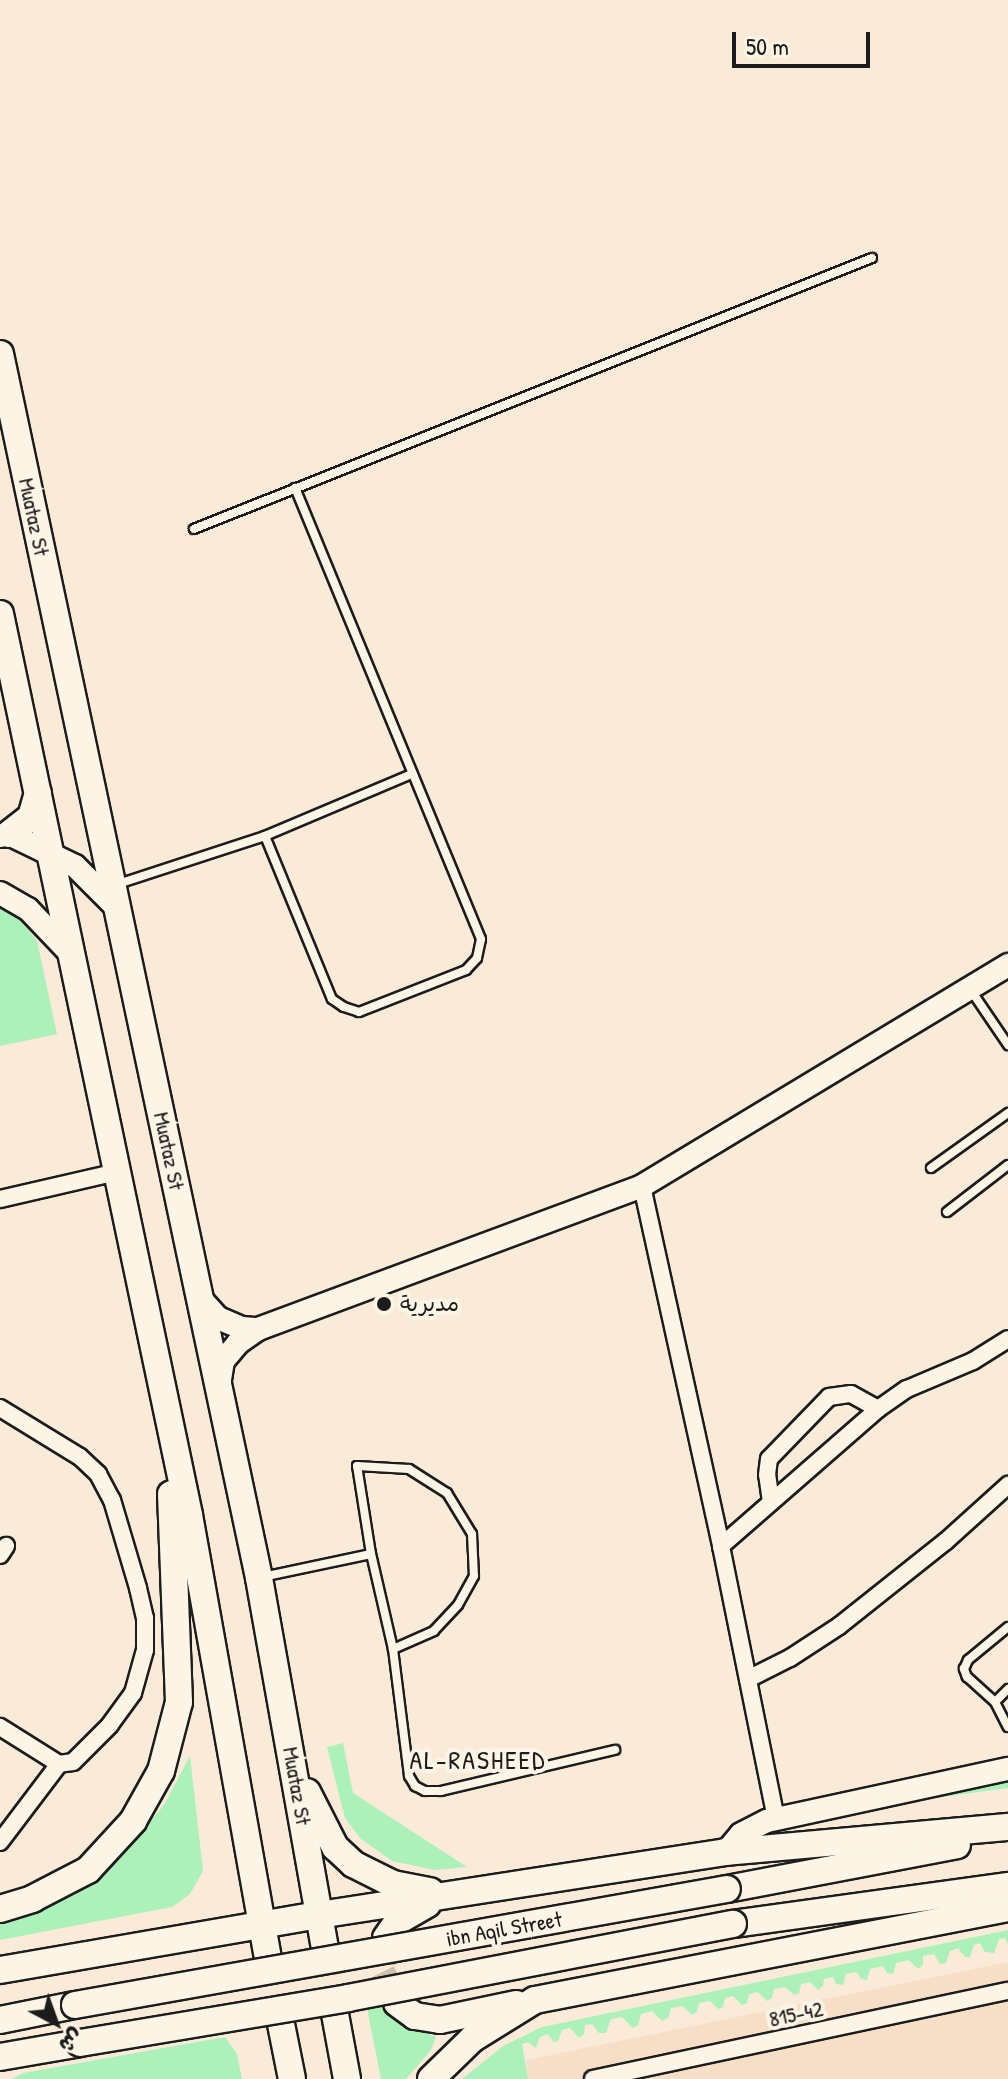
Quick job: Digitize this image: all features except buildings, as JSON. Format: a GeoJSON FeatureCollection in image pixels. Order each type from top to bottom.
{"type":"FeatureCollection","features":[{"type":"Feature","properties":{"kind":"main road","name":"Muataz St"},"geometry":{"type":"LineString","coordinates":[[0,354],[11,459],[115,897],[201,1299],[259,1578],[325,1950]]}},
{"type":"Feature","properties":{"kind":"main road"},"geometry":{"type":"LineString","coordinates":[[0,665],[2,624]]}},
{"type":"Feature","properties":{"kind":"main road"},"geometry":{"type":"LineString","coordinates":[[2,624],[189,1515],[268,1960]]}},
{"type":"Feature","properties":{"kind":"main road"},"geometry":{"type":"LineString","coordinates":[[4,835],[31,817],[38,793]]}},
{"type":"Feature","properties":{"kind":"main road"},"geometry":{"type":"LineString","coordinates":[[0,1909],[32,1899],[88,1870],[133,1821],[161,1771],[179,1702],[165,1403]]}},
{"type":"Feature","properties":{"kind":"main road"},"geometry":{"type":"LineString","coordinates":[[292,1760],[335,1847],[353,1864],[393,1884],[449,1895]]}},
{"type":"Feature","properties":{"kind":"main road"},"geometry":{"type":"LineString","coordinates":[[0,1970],[319,1915],[726,1852],[1008,1827]]}},
{"type":"Feature","properties":{"kind":"main road","name":"ibn Aqil Street"},"geometry":{"type":"LineString","coordinates":[[0,2020],[1008,1835]]}},
{"type":"Feature","properties":{"kind":"main road","name":"ibn Aqil Street"},"geometry":{"type":"LineString","coordinates":[[0,2057],[348,1998],[733,1924],[1008,1886]]}},
{"type":"Feature","properties":{"kind":"main road"},"geometry":{"type":"LineString","coordinates":[[386,1938],[398,1921],[449,1895]]}},
{"type":"Feature","properties":{"kind":"main road"},"geometry":{"type":"LineString","coordinates":[[397,2003],[415,2016],[440,2020],[1008,1908]]}},
{"type":"Feature","properties":{"kind":"main road"},"geometry":{"type":"LineString","coordinates":[[431,2079],[472,2039],[535,2000]]}},
{"type":"Feature","properties":{"kind":"main road"},"geometry":{"type":"LineString","coordinates":[[335,2014],[347,2079]]}},
{"type":"Feature","properties":{"kind":"main road"},"geometry":{"type":"LineString","coordinates":[[281,2024],[292,2079]]}},
{"type":"Feature","properties":{"kind":"main road"},"geometry":{"type":"LineString","coordinates":[[0,2066],[36,2050]]}},
{"type":"Feature","properties":{"kind":"street"},"geometry":{"type":"LineString","coordinates":[[4,835],[75,866],[115,897]]}},
{"type":"Feature","properties":{"kind":"street"},"geometry":{"type":"LineString","coordinates":[[0,893],[28,909],[70,953]]}},
{"type":"Feature","properties":{"kind":"street"},"geometry":{"type":"LineString","coordinates":[[219,1386],[223,1361],[238,1343],[258,1329],[642,1186],[1008,965]]}},
{"type":"Feature","properties":{"kind":"street"},"geometry":{"type":"LineString","coordinates":[[0,1199],[117,1172]]}},
{"type":"Feature","properties":{"kind":"street"},"geometry":{"type":"LineString","coordinates":[[642,1186],[721,1546],[776,1819]]}},
{"type":"Feature","properties":{"kind":"street"},"geometry":{"type":"LineString","coordinates":[[201,1299],[218,1318],[242,1328],[258,1329]]}},
{"type":"Feature","properties":{"kind":"street"},"geometry":{"type":"LineString","coordinates":[[721,1546],[878,1409],[907,1389],[973,1361],[1008,1339]]}},
{"type":"Feature","properties":{"kind":"street"},"geometry":{"type":"LineString","coordinates":[[771,1502],[767,1475],[769,1459],[829,1397],[851,1394],[878,1409]]}},
{"type":"Feature","properties":{"kind":"street"},"geometry":{"type":"LineString","coordinates":[[0,1408],[80,1457],[98,1474],[112,1500],[145,1618],[145,1650],[133,1693],[91,1745],[73,1762],[59,1764],[0,1727]]}},
{"type":"Feature","properties":{"kind":"street"},"geometry":{"type":"LineString","coordinates":[[748,1679],[790,1658],[839,1626],[946,1541],[1008,1485]]}},
{"type":"Feature","properties":{"kind":"street"},"geometry":{"type":"LineString","coordinates":[[0,1842],[59,1764]]}},
{"type":"Feature","properties":{"kind":"street"},"geometry":{"type":"LineString","coordinates":[[726,1852],[741,1834],[776,1819],[1008,1769]]}},
{"type":"Feature","properties":{"kind":"street","name":"815-42"},"geometry":{"type":"LineString","coordinates":[[593,2079],[1008,1991]]}},
{"type":"Feature","properties":{"kind":"lane"},"geometry":{"type":"LineString","coordinates":[[194,529],[872,258]]}},
{"type":"Feature","properties":{"kind":"lane"},"geometry":{"type":"LineString","coordinates":[[265,836],[332,999],[359,1012],[466,970],[477,958],[481,939],[295,488]]}},
{"type":"Feature","properties":{"kind":"lane"},"geometry":{"type":"LineString","coordinates":[[115,897],[412,774]]}},
{"type":"Feature","properties":{"kind":"lane"},"geometry":{"type":"LineString","coordinates":[[969,987],[1008,1045]]}},
{"type":"Feature","properties":{"kind":"lane"},"geometry":{"type":"LineString","coordinates":[[931,1168],[1008,1113]]}},
{"type":"Feature","properties":{"kind":"lane"},"geometry":{"type":"LineString","coordinates":[[947,1212],[1008,1165]]}},
{"type":"Feature","properties":{"kind":"lane"},"geometry":{"type":"LineString","coordinates":[[393,1649],[434,1631],[458,1605],[474,1576],[472,1534],[447,1493],[409,1469],[357,1466],[371,1554],[393,1649],[409,1776],[415,1786],[425,1791],[441,1791],[615,1750]]}},
{"type":"Feature","properties":{"kind":"lane"},"geometry":{"type":"LineString","coordinates":[[259,1578],[371,1554]]}},
{"type":"Feature","properties":{"kind":"lane"},"geometry":{"type":"LineString","coordinates":[[1008,1627],[968,1660],[964,1669],[967,1677],[995,1702],[1008,1727]]}},
{"type":"Feature","properties":{"kind":"lane"},"geometry":{"type":"LineString","coordinates":[[995,1702],[1008,1689]]}},
{"type":"Feature","properties":{"kind":"shaded area"},"geometry":{"type":"Polygon","coordinates":[[[1008,1962],[1008,2079],[528,2079],[526,2060],[1008,1962]]]}},
{"type":"Feature","properties":{"kind":"green space"},"geometry":{"type":"Polygon","coordinates":[[[0,906],[20,919],[37,941],[57,1034],[0,1046],[0,906]]]}},
{"type":"Feature","properties":{"kind":"green space"},"geometry":{"type":"Polygon","coordinates":[[[343,1743],[353,1793],[467,1867],[435,1870],[392,1861],[360,1838],[345,1818],[327,1747],[343,1743]]]}},
{"type":"Feature","properties":{"kind":"green space"},"geometry":{"type":"Polygon","coordinates":[[[190,1756],[203,1871],[190,1894],[172,1907],[0,1940],[0,1921],[56,1902],[115,1863],[164,1805],[190,1756]]]}},
{"type":"Feature","properties":{"kind":"green space"},"geometry":{"type":"Polygon","coordinates":[[[1008,1780],[1008,1788],[899,1803],[1008,1780]]]}},
{"type":"Feature","properties":{"kind":"green space"},"geometry":{"type":"Polygon","coordinates":[[[1008,1930],[1008,1944],[1005,1938],[999,1939],[994,1953],[985,1952],[980,1943],[974,1945],[970,1957],[965,1957],[958,1948],[950,1951],[946,1963],[940,1964],[934,1954],[923,1956],[923,1965],[918,1969],[909,1960],[896,1963],[893,1974],[887,1973],[883,1966],[870,1969],[867,1980],[861,1979],[857,1972],[846,1974],[843,1985],[836,1984],[833,1977],[824,1979],[823,1986],[818,1990],[810,1982],[801,1984],[799,1993],[794,1995],[785,1987],[774,1989],[772,1998],[767,2001],[758,1992],[749,1994],[747,2003],[742,2005],[733,1996],[725,1998],[723,2007],[718,2009],[710,2001],[699,2003],[697,2012],[692,2015],[683,2006],[671,2008],[668,2018],[662,2021],[652,2011],[641,2014],[638,2025],[633,2028],[622,2017],[611,2019],[606,2033],[599,2033],[592,2024],[585,2025],[584,2034],[579,2038],[570,2028],[562,2030],[558,2041],[554,2042],[548,2034],[540,2037],[536,2048],[528,2042],[522,2044],[528,2079],[462,2079],[503,2046],[542,2027],[1008,1930]]]}},
{"type":"Feature","properties":{"kind":"green space"},"geometry":{"type":"Polygon","coordinates":[[[380,2005],[398,2023],[436,2037],[431,2050],[406,2079],[381,2079],[367,2008],[380,2005]]]}},
{"type":"Feature","properties":{"kind":"green space"},"geometry":{"type":"Polygon","coordinates":[[[225,2037],[237,2054],[242,2079],[12,2079],[23,2073],[225,2037]]]}},
{"type":"Feature","properties":{"kind":"tunnel"},"geometry":{"type":"LineString","coordinates":[[386,1938],[382,1972],[397,2003]]}},
{"type":"Feature","properties":{"kind":"tunnel"},"geometry":{"type":"LineString","coordinates":[[325,1950],[335,2014]]}},
{"type":"Feature","properties":{"kind":"tunnel"},"geometry":{"type":"LineString","coordinates":[[268,1960],[281,2024]]}},
{"type":"Feature","properties":{"kind":"place","name":"مديرية"},"geometry":{"type":"Point","coordinates":[384,1304]}},
{"type":"Feature","properties":{"kind":"district","name":"AL-RASHEED"},"geometry":{"type":"Point","coordinates":[478,1760]}}]}
